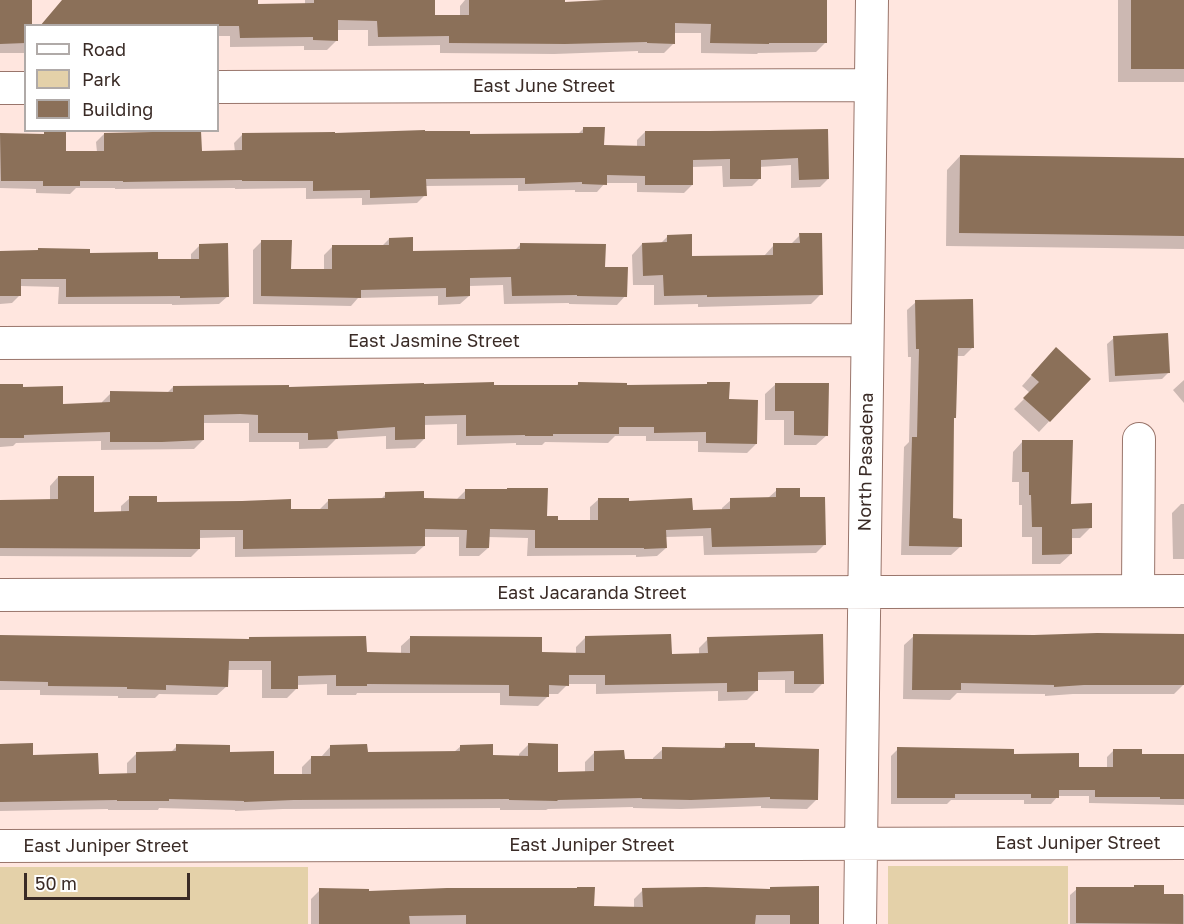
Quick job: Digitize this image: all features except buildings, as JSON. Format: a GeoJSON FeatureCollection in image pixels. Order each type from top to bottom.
{"type":"FeatureCollection","features":[{"type":"Feature","properties":{"kind":"street","name":"North Pasadena"},"geometry":{"type":"LineString","coordinates":[[860,924],[872,0]]}},
{"type":"Feature","properties":{"kind":"street","name":"East June Street"},"geometry":{"type":"LineString","coordinates":[[219,87],[870,85]]}},
{"type":"Feature","properties":{"kind":"street"},"geometry":{"type":"LineString","coordinates":[[0,88],[24,88]]}},
{"type":"Feature","properties":{"kind":"street","name":"East Jasmine Street"},"geometry":{"type":"LineString","coordinates":[[0,343],[867,340]]}},
{"type":"Feature","properties":{"kind":"street"},"geometry":{"type":"LineString","coordinates":[[1138,591],[1139,439]]}},
{"type":"Feature","properties":{"kind":"street","name":"East Jacaranda Street"},"geometry":{"type":"LineString","coordinates":[[0,595],[1184,591]]}},
{"type":"Feature","properties":{"kind":"street","name":"East Juniper Street"},"geometry":{"type":"LineString","coordinates":[[0,846],[1184,843]]}},
{"type":"Feature","properties":{"kind":"green space"},"geometry":{"type":"Polygon","coordinates":[[[888,866],[1068,866],[1068,924],[888,924],[888,866]]]}},
{"type":"Feature","properties":{"kind":"green space"},"geometry":{"type":"Polygon","coordinates":[[[0,867],[308,867],[308,924],[0,924],[0,867]]]}}]}
